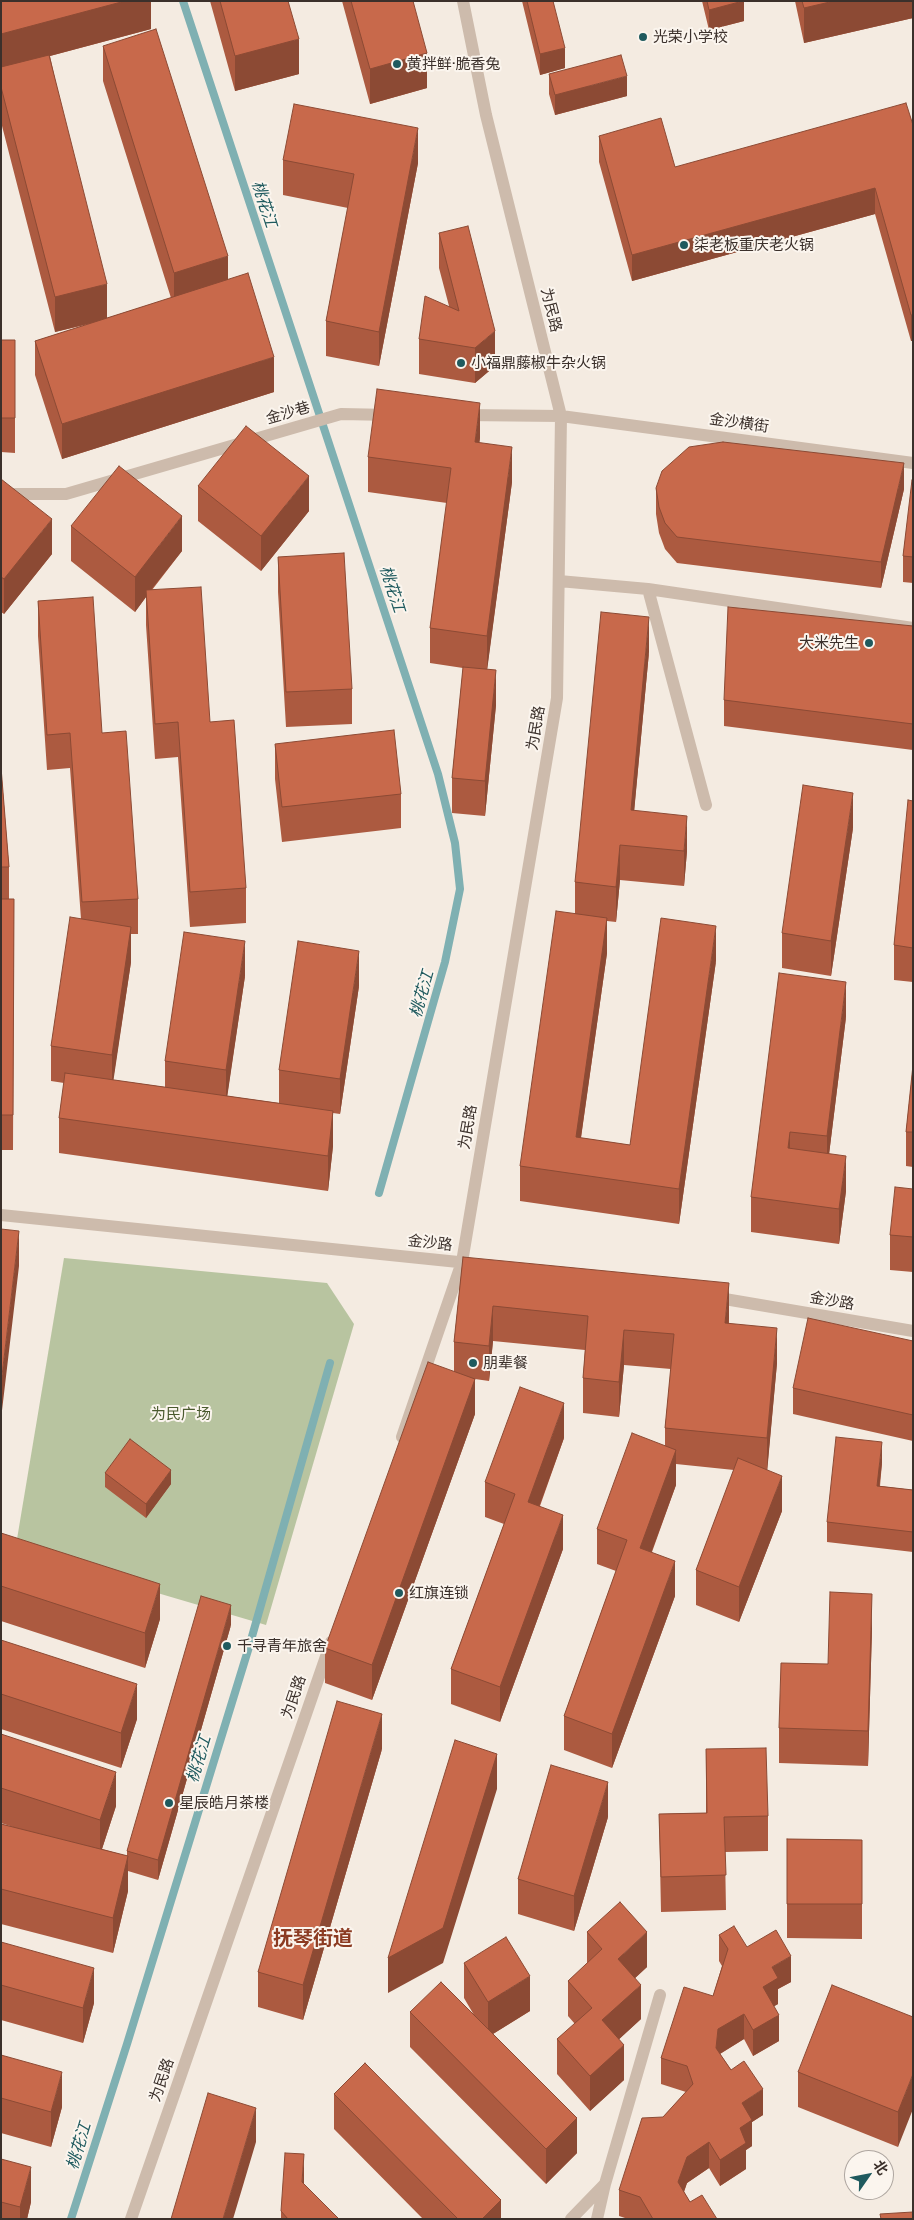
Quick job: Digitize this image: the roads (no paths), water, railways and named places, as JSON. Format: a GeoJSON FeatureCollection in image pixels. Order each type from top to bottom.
{"type":"FeatureCollection","features":[{"type":"Feature","properties":{"kind":"street","name":"为民路"},"geometry":{"type":"LineString","coordinates":[[397,1450],[462,1262],[558,698],[560,416],[486,115],[463,1]]}},
{"type":"Feature","properties":{"kind":"street","name":"金沙巷"},"geometry":{"type":"LineString","coordinates":[[1,494],[66,494],[341,414],[400,415]]}},
{"type":"Feature","properties":{"kind":"street"},"geometry":{"type":"LineString","coordinates":[[450,415],[560,416]]}},
{"type":"Feature","properties":{"kind":"street","name":"金沙横街"},"geometry":{"type":"LineString","coordinates":[[560,416],[913,463]]}},
{"type":"Feature","properties":{"kind":"street"},"geometry":{"type":"LineString","coordinates":[[559,581],[648,589],[913,628]]}},
{"type":"Feature","properties":{"kind":"street"},"geometry":{"type":"LineString","coordinates":[[648,589],[706,805]]}},
{"type":"Feature","properties":{"kind":"street","name":"金沙路"},"geometry":{"type":"LineString","coordinates":[[1,1215],[481,1265]]}},
{"type":"Feature","properties":{"kind":"street","name":"金沙路"},"geometry":{"type":"LineString","coordinates":[[701,1295],[913,1331]]}},
{"type":"Feature","properties":{"kind":"street","name":"为民路"},"geometry":{"type":"LineString","coordinates":[[131,2219],[335,1628]]}},
{"type":"Feature","properties":{"kind":"street"},"geometry":{"type":"LineString","coordinates":[[597,2219],[605,2184],[660,1995]]}},
{"type":"Feature","properties":{"kind":"street"},"geometry":{"type":"LineString","coordinates":[[570,2219],[605,2184]]}},
{"type":"Feature","properties":{"kind":"waterway","name":"桃花江"},"geometry":{"type":"LineString","coordinates":[[183,1],[438,774],[455,843],[460,889],[445,962],[379,1193]]}},
{"type":"Feature","properties":{"kind":"waterway","name":"桃花江"},"geometry":{"type":"LineString","coordinates":[[71,2219],[249,1647],[330,1363]]}},
{"type":"Feature","properties":{"kind":"place","name":"光荣小学校"},"geometry":{"type":"Point","coordinates":[643,37]}},
{"type":"Feature","properties":{"kind":"place","name":"黄拌鲜·脆香兔"},"geometry":{"type":"Point","coordinates":[397,64]}},
{"type":"Feature","properties":{"kind":"place","name":"柒老板重庆老火锅"},"geometry":{"type":"Point","coordinates":[684,245]}},
{"type":"Feature","properties":{"kind":"place","name":"小福鼎藤椒牛杂火锅"},"geometry":{"type":"Point","coordinates":[461,363]}},
{"type":"Feature","properties":{"kind":"place","name":"大米先生"},"geometry":{"type":"Point","coordinates":[869,643]}},
{"type":"Feature","properties":{"kind":"place","name":"朋辈餐"},"geometry":{"type":"Point","coordinates":[473,1363]}},
{"type":"Feature","properties":{"kind":"place","name":"红旗连锁"},"geometry":{"type":"Point","coordinates":[399,1593]}},
{"type":"Feature","properties":{"kind":"place","name":"千寻青年旅舍"},"geometry":{"type":"Point","coordinates":[227,1646]}},
{"type":"Feature","properties":{"kind":"place","name":"星辰皓月茶楼"},"geometry":{"type":"Point","coordinates":[169,1803]}},
{"type":"Feature","properties":{"kind":"district","name":"抚琴街道"},"geometry":{"type":"Point","coordinates":[313,1939]}},
{"type":"Feature","properties":{"kind":"park label","name":"为民广场"},"geometry":{"type":"Point","coordinates":[181,1414]}}]}
